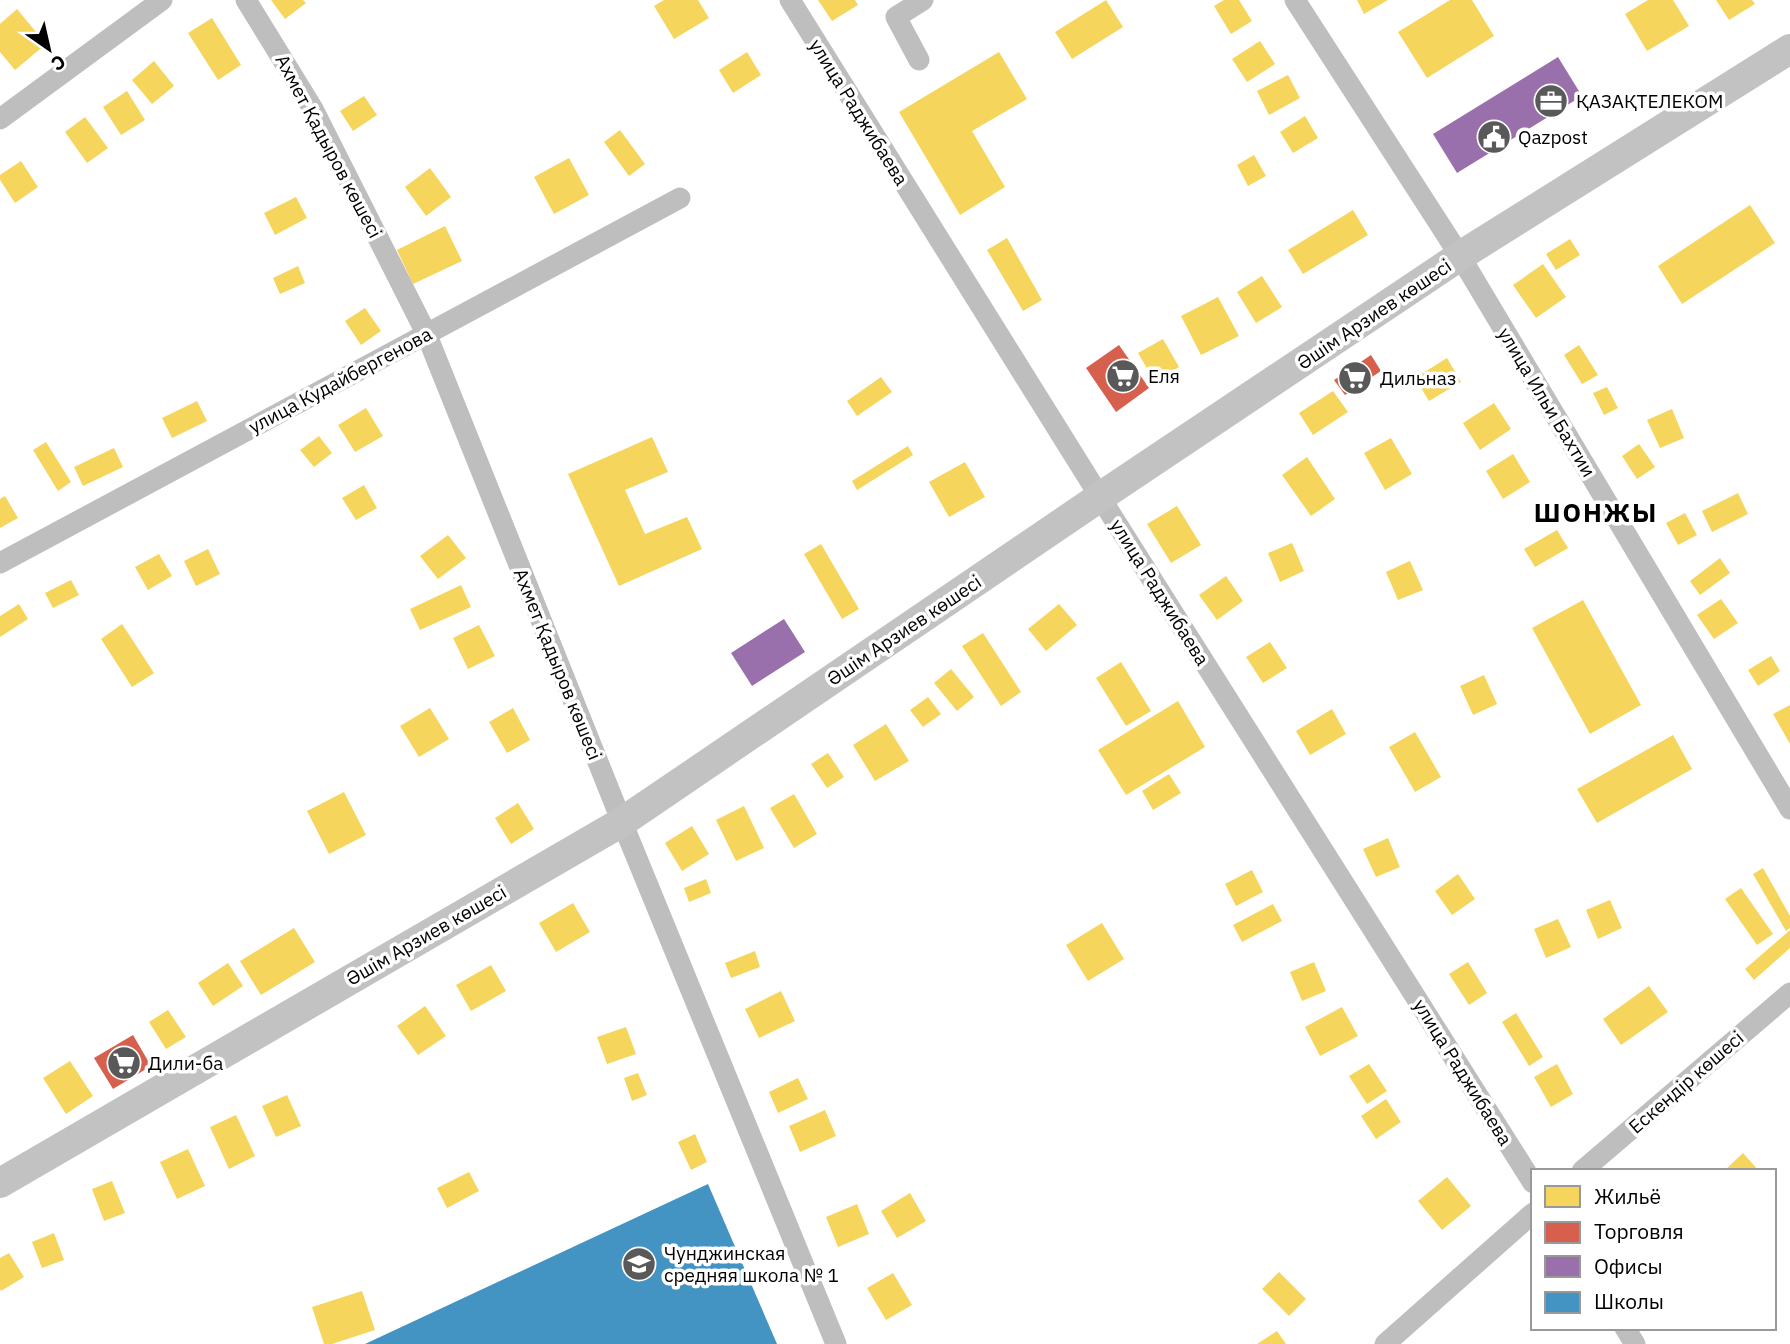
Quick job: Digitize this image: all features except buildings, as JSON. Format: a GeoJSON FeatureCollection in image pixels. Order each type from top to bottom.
{"type":"FeatureCollection","features":[{"type":"Feature","properties":{"kind":"street"},"geometry":{"type":"LineString","coordinates":[[0,119],[162,0]]}},
{"type":"Feature","properties":{"kind":"street","name":"Ахмет Қадыров көшесі"},"geometry":{"type":"LineString","coordinates":[[246,0],[313,109],[426,333],[835,1344]]}},
{"type":"Feature","properties":{"kind":"street","name":"улица Раджибаева"},"geometry":{"type":"LineString","coordinates":[[790,0],[1531,1180]]}},
{"type":"Feature","properties":{"kind":"street"},"geometry":{"type":"LineString","coordinates":[[919,60],[896,18],[923,0]]}},
{"type":"Feature","properties":{"kind":"street","name":"улица Ильи Бахтии"},"geometry":{"type":"LineString","coordinates":[[1295,0],[1460,257],[1790,809]]}},
{"type":"Feature","properties":{"kind":"street","name":"Әшім Арзиев көшесі"},"geometry":{"type":"LineString","coordinates":[[0,1183],[622,822],[1100,497],[1460,257],[1790,49]]}},
{"type":"Feature","properties":{"kind":"street","name":"улица Кудайбергенова"},"geometry":{"type":"LineString","coordinates":[[0,563],[680,198]]}},
{"type":"Feature","properties":{"kind":"street","name":"Ескендір көшесі"},"geometry":{"type":"LineString","coordinates":[[1584,1169],[1790,993]]}},
{"type":"Feature","properties":{"kind":"street"},"geometry":{"type":"LineString","coordinates":[[1385,1344],[1531,1215]]}},
{"type":"Feature","properties":{"kind":"place","name":"ҚАЗАҚТЕЛЕКОМ"},"geometry":{"type":"Point","coordinates":[1551,101]}},
{"type":"Feature","properties":{"kind":"place","name":"Qazpost"},"geometry":{"type":"Point","coordinates":[1494,137]}},
{"type":"Feature","properties":{"kind":"place","name":"Еля"},"geometry":{"type":"Point","coordinates":[1123,376]}},
{"type":"Feature","properties":{"kind":"place","name":"Дильназ"},"geometry":{"type":"Point","coordinates":[1355,378]}},
{"type":"Feature","properties":{"kind":"place","name":"Дили-ба"},"geometry":{"type":"Point","coordinates":[124,1063]}},
{"type":"Feature","properties":{"kind":"place","name":"Чунджинская средняя школа № 1"},"geometry":{"type":"Point","coordinates":[639,1264]}},
{"type":"Feature","properties":{"kind":"district","name":"ШОНЖЫ"},"geometry":{"type":"Point","coordinates":[1596,512]}}]}
